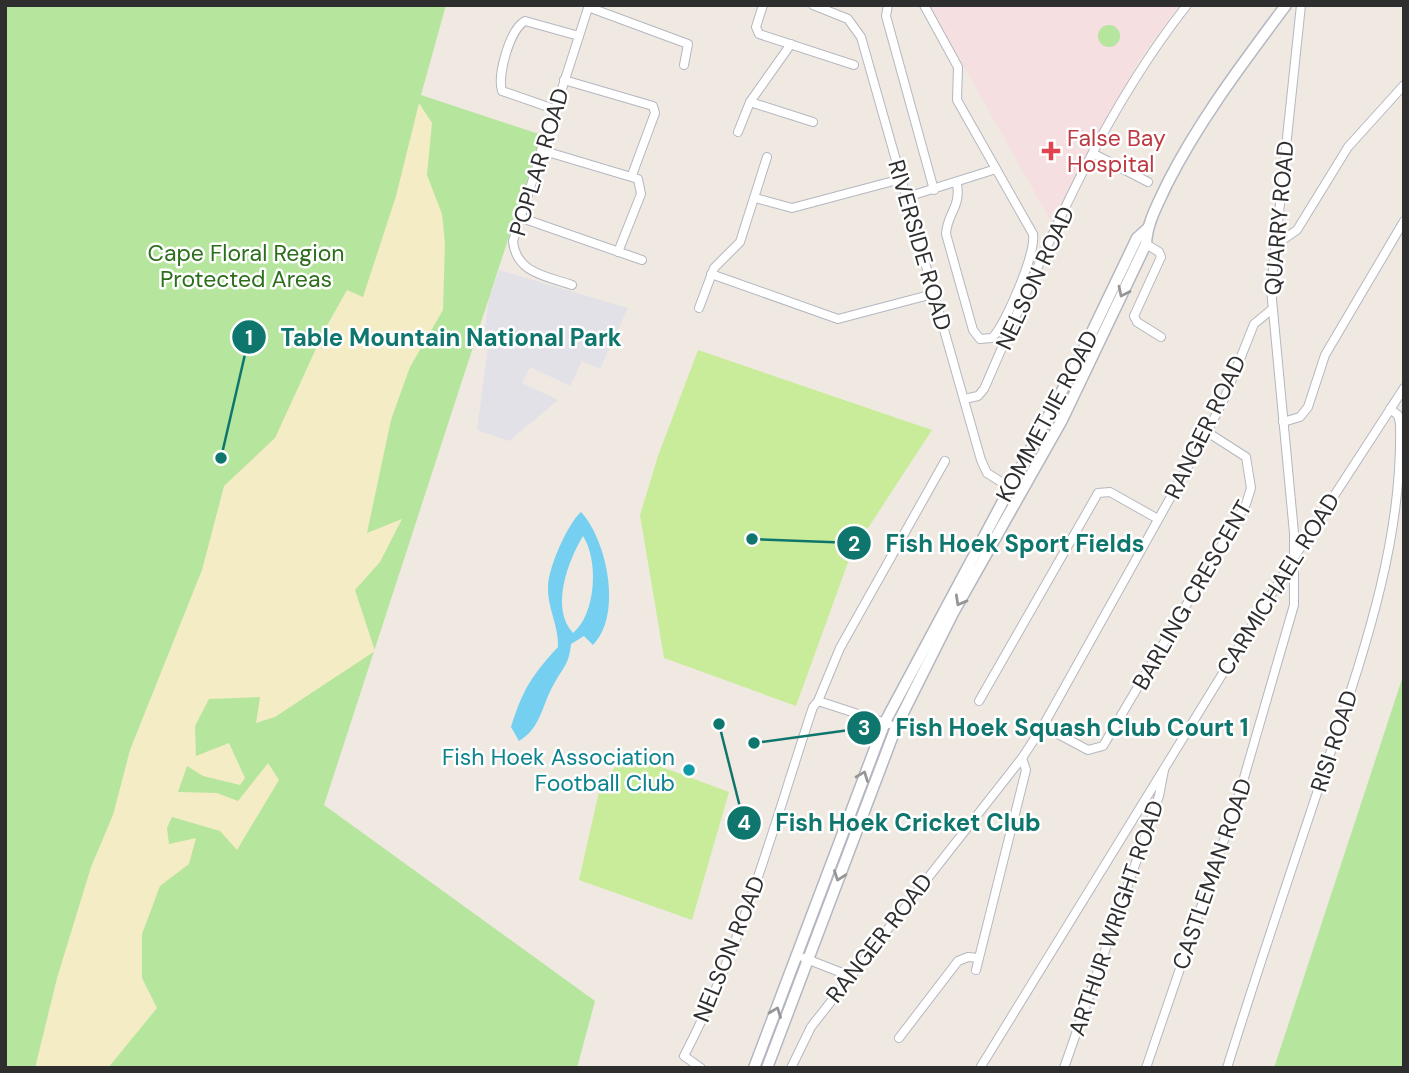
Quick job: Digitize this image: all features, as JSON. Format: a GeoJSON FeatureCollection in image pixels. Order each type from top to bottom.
{"type":"FeatureCollection","features":[{"type":"Feature","properties":{"kind":"main road","name":"KOMMETJIE ROAD"},"geometry":{"type":"LineString","coordinates":[[754,1068],[802,957],[890,724],[1009,487],[1079,359],[1186,147],[1219,95],[1286,5]]}},
{"type":"Feature","properties":{"kind":"main road","name":"KOMMETJIE ROAD"},"geometry":{"type":"LineString","coordinates":[[890,724],[1062,419],[1146,244],[1146,229]]}},
{"type":"Feature","properties":{"kind":"main road","name":"KOMMETJIE ROAD"},"geometry":{"type":"LineString","coordinates":[[768,1067],[802,957]]}},
{"type":"Feature","properties":{"kind":"street"},"geometry":{"type":"LineString","coordinates":[[763,5],[756,27],[759,34],[854,65]]}},
{"type":"Feature","properties":{"kind":"street","name":"RIVERSIDE ROAD"},"geometry":{"type":"LineString","coordinates":[[813,5],[843,16],[857,29],[984,468],[992,478],[1021,493]]}},
{"type":"Feature","properties":{"kind":"street"},"geometry":{"type":"LineString","coordinates":[[888,5],[886,16],[934,190]]}},
{"type":"Feature","properties":{"kind":"street"},"geometry":{"type":"LineString","coordinates":[[924,5],[958,67],[957,100],[1033,234],[1032,253],[997,333],[992,338],[980,339],[973,330],[946,234],[948,222],[959,201],[957,184]]}},
{"type":"Feature","properties":{"kind":"street","name":"NELSON ROAD"},"geometry":{"type":"LineString","coordinates":[[964,400],[978,396],[984,389],[1055,229],[1134,77],[1187,5]]}},
{"type":"Feature","properties":{"kind":"street","name":"QUARRY ROAD"},"geometry":{"type":"LineString","coordinates":[[1295,556],[1271,310],[1275,240],[1301,5]]}},
{"type":"Feature","properties":{"kind":"street"},"geometry":{"type":"LineString","coordinates":[[588,6],[688,44],[684,65]]}},
{"type":"Feature","properties":{"kind":"street","name":"POPLAR ROAD"},"geometry":{"type":"LineString","coordinates":[[572,285],[520,264],[514,253],[513,241],[588,6]]}},
{"type":"Feature","properties":{"kind":"street"},"geometry":{"type":"LineString","coordinates":[[554,109],[502,91],[505,51],[519,25],[525,21],[579,36]]}},
{"type":"Feature","properties":{"kind":"street"},"geometry":{"type":"LineString","coordinates":[[738,132],[750,102],[791,44]]}},
{"type":"Feature","properties":{"kind":"street"},"geometry":{"type":"LineString","coordinates":[[564,80],[653,106],[655,113],[632,175]]}},
{"type":"Feature","properties":{"kind":"street"},"geometry":{"type":"LineString","coordinates":[[1275,240],[1284,239],[1297,230],[1348,147],[1404,85]]}},
{"type":"Feature","properties":{"kind":"street"},"geometry":{"type":"LineString","coordinates":[[750,102],[813,122]]}},
{"type":"Feature","properties":{"kind":"street"},"geometry":{"type":"LineString","coordinates":[[541,150],[632,175],[641,183],[642,194],[618,252]]}},
{"type":"Feature","properties":{"kind":"street"},"geometry":{"type":"LineString","coordinates":[[1094,154],[1147,182]]}},
{"type":"Feature","properties":{"kind":"street"},"geometry":{"type":"LineString","coordinates":[[699,308],[717,264],[740,242],[767,157]]}},
{"type":"Feature","properties":{"kind":"street"},"geometry":{"type":"LineString","coordinates":[[907,197],[957,184],[996,169]]}},
{"type":"Feature","properties":{"kind":"street"},"geometry":{"type":"LineString","coordinates":[[755,198],[792,208],[901,179]]}},
{"type":"Feature","properties":{"kind":"street"},"geometry":{"type":"LineString","coordinates":[[519,217],[642,260]]}},
{"type":"Feature","properties":{"kind":"street"},"geometry":{"type":"LineString","coordinates":[[1283,422],[1300,417],[1308,408],[1325,355],[1404,221]]}},
{"type":"Feature","properties":{"kind":"street"},"geometry":{"type":"LineString","coordinates":[[1146,244],[1161,257],[1135,316],[1137,322],[1161,337]]}},
{"type":"Feature","properties":{"kind":"street"},"geometry":{"type":"LineString","coordinates":[[711,274],[838,319],[933,294]]}},
{"type":"Feature","properties":{"kind":"street","name":"RANGER ROAD"},"geometry":{"type":"LineString","coordinates":[[791,1068],[811,1027],[1021,758],[1043,726],[1207,432],[1225,397],[1254,324],[1271,310]]}},
{"type":"Feature","properties":{"kind":"street","name":"CARMICHAEL ROAD"},"geometry":{"type":"LineString","coordinates":[[980,1068],[1295,556],[1404,388]]}},
{"type":"Feature","properties":{"kind":"street","name":"RISI ROAD"},"geometry":{"type":"LineString","coordinates":[[1227,1068],[1375,606],[1396,515],[1400,424],[1398,415],[1390,409]]}},
{"type":"Feature","properties":{"kind":"street","name":"BARLING CRESCENT"},"geometry":{"type":"LineString","coordinates":[[1043,726],[1088,750],[1103,746],[1247,504],[1251,483],[1246,457],[1207,432]]}},
{"type":"Feature","properties":{"kind":"street","name":"NELSON ROAD"},"geometry":{"type":"LineString","coordinates":[[701,1068],[684,1056],[729,962],[813,707],[840,648],[945,461]]}},
{"type":"Feature","properties":{"kind":"street"},"geometry":{"type":"LineString","coordinates":[[979,701],[1042,593],[1050,572],[1098,493],[1110,492],[1158,519]]}},
{"type":"Feature","properties":{"kind":"street","name":"CASTLEMAN ROAD"},"geometry":{"type":"LineString","coordinates":[[1146,1068],[1237,802],[1288,632],[1295,594],[1295,556]]}},
{"type":"Feature","properties":{"kind":"street"},"geometry":{"type":"LineString","coordinates":[[818,701],[890,724]]}},
{"type":"Feature","properties":{"kind":"street"},"geometry":{"type":"LineString","coordinates":[[976,970],[1026,769],[1021,758]]}},
{"type":"Feature","properties":{"kind":"street","name":"ARTHUR WRIGHT ROAD"},"geometry":{"type":"LineString","coordinates":[[1064,1068],[1159,796],[1164,767]]}},
{"type":"Feature","properties":{"kind":"street"},"geometry":{"type":"LineString","coordinates":[[802,957],[850,975]]}},
{"type":"Feature","properties":{"kind":"street"},"geometry":{"type":"LineString","coordinates":[[899,1038],[958,961],[968,957],[978,958]]}},
{"type":"Feature","properties":{"kind":"shaded area","name":"False Bay Hospital"},"geometry":{"type":"Polygon","coordinates":[[[929,5],[1179,5],[1139,61],[1052,223],[929,5]]]}},
{"type":"Feature","properties":{"kind":"shaded area"},"geometry":{"type":"Polygon","coordinates":[[[499,270],[628,308],[600,369],[582,361],[570,386],[530,367],[522,383],[558,400],[509,441],[477,430],[488,346],[485,328],[489,298],[499,270]]]}},
{"type":"Feature","properties":{"kind":"green space","name":"Cape Floral Region Protected Areas"},"geometry":{"type":"Polygon","coordinates":[[[5,5],[446,5],[421,95],[542,135],[324,805],[595,1001],[577,1068],[5,1068],[5,5]]]}},
{"type":"Feature","properties":{"kind":"green space"},"geometry":{"type":"Polygon","coordinates":[[[1109,25],[1117,28],[1120,36],[1117,44],[1109,47],[1101,44],[1098,36],[1101,28],[1109,25]]]}},
{"type":"Feature","properties":{"kind":"green space"},"geometry":{"type":"Polygon","coordinates":[[[698,350],[932,430],[851,554],[796,706],[664,658],[640,515],[658,456],[698,350]]]}},
{"type":"Feature","properties":{"kind":"green space"},"geometry":{"type":"Polygon","coordinates":[[[1404,673],[1404,1068],[1274,1068],[1404,673]]]}},
{"type":"Feature","properties":{"kind":"green space"},"geometry":{"type":"Polygon","coordinates":[[[627,754],[729,792],[692,920],[579,880],[601,783],[627,754]]]}},
{"type":"Feature","properties":{"kind":"sand"},"geometry":{"type":"Polygon","coordinates":[[[419,103],[432,123],[427,175],[442,214],[445,243],[443,310],[410,367],[391,420],[367,533],[402,519],[380,562],[355,590],[375,651],[275,717],[256,723],[260,697],[209,699],[195,726],[196,756],[229,743],[245,778],[240,785],[203,776],[187,766],[178,792],[217,793],[238,801],[268,763],[279,780],[237,850],[220,831],[172,817],[167,828],[169,844],[196,838],[189,864],[160,886],[142,934],[142,978],[157,1008],[108,1068],[35,1068],[57,978],[91,867],[113,815],[130,750],[202,570],[224,486],[275,438],[325,329],[347,290],[363,297],[396,196],[419,103]]]}},
{"type":"Feature","properties":{"kind":"water"},"geometry":{"type":"Polygon","coordinates":[[[581,512],[598,540],[604,558],[609,597],[607,615],[602,632],[593,645],[584,636],[571,644],[567,661],[537,723],[519,741],[511,727],[519,703],[541,666],[558,647],[549,602],[549,579],[560,546],[581,512]],[[583,536],[572,558],[564,584],[563,611],[566,623],[573,633],[587,613],[593,587],[588,547],[583,536]]]}},
{"type":"Feature","properties":{"kind":"place","name":"False Bay Hospital"},"geometry":{"type":"Point","coordinates":[1051,151]}},
{"type":"Feature","properties":{"kind":"place","name":"Table Mountain National Park"},"geometry":{"type":"Point","coordinates":[221,458]}},
{"type":"Feature","properties":{"kind":"place","name":"Fish Hoek Sport Fields"},"geometry":{"type":"Point","coordinates":[752,539]}},
{"type":"Feature","properties":{"kind":"place","name":"Fish Hoek Cricket Club"},"geometry":{"type":"Point","coordinates":[719,724]}},
{"type":"Feature","properties":{"kind":"place","name":"Fish Hoek Squash Club Court 1"},"geometry":{"type":"Point","coordinates":[754,743]}},
{"type":"Feature","properties":{"kind":"place","name":"Fish Hoek Association Football Club"},"geometry":{"type":"Point","coordinates":[689,770]}}]}
